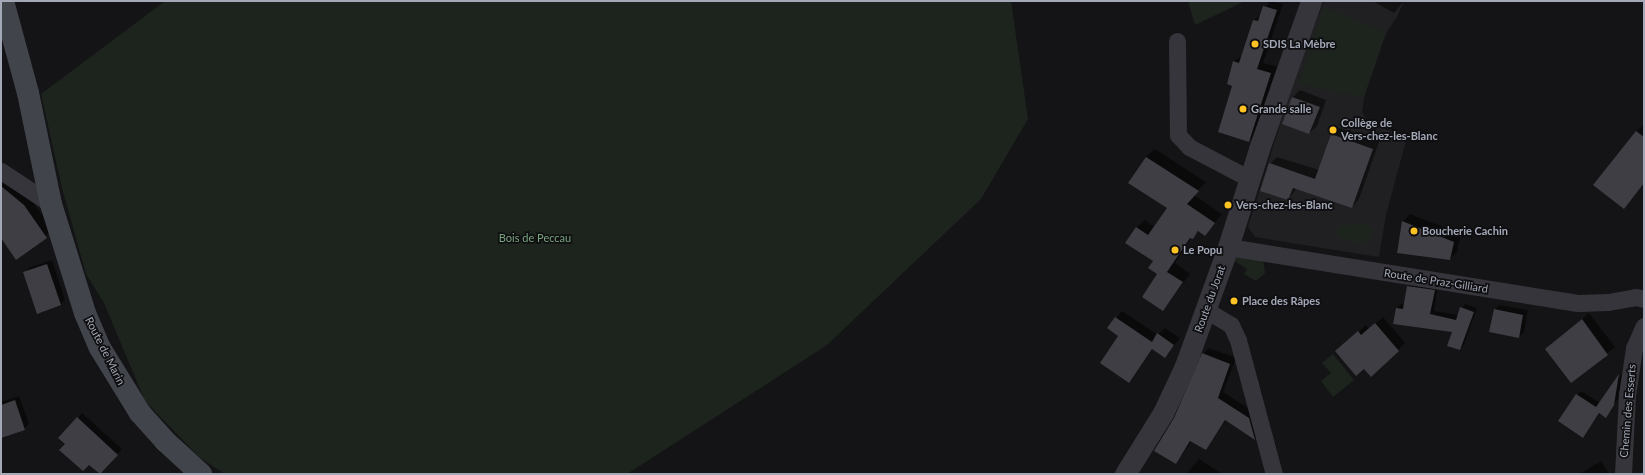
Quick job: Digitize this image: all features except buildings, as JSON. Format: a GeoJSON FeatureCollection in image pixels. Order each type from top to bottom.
{"type":"FeatureCollection","features":[{"type":"Feature","properties":{"kind":"main road","name":"Route de Marin"},"geometry":{"type":"LineString","coordinates":[[3,1],[28,93],[51,204],[85,313],[100,348],[140,413],[165,441],[201,474]]}},
{"type":"Feature","properties":{"kind":"street","name":"Route du Jorat"},"geometry":{"type":"LineString","coordinates":[[1125,474],[1162,414],[1185,366],[1228,248],[1311,1]]}},
{"type":"Feature","properties":{"kind":"street"},"geometry":{"type":"LineString","coordinates":[[1177,41],[1176,122],[1178,135],[1189,147],[1250,179]]}},
{"type":"Feature","properties":{"kind":"street"},"geometry":{"type":"LineString","coordinates":[[1,171],[51,204]]}},
{"type":"Feature","properties":{"kind":"street","name":"Route de Praz-Gilliard"},"geometry":{"type":"LineString","coordinates":[[1228,248],[1578,303],[1608,302],[1636,297],[1644,299]]}},
{"type":"Feature","properties":{"kind":"street"},"geometry":{"type":"LineString","coordinates":[[1206,310],[1231,325],[1238,340],[1274,474]]}},
{"type":"Feature","properties":{"kind":"street","name":"Chemin des Esserts"},"geometry":{"type":"LineString","coordinates":[[1623,474],[1627,395],[1634,348],[1644,326]]}},
{"type":"Feature","properties":{"kind":"shaded area","name":"Collège de Vers-chez-les-Blanc"},"geometry":{"type":"Polygon","coordinates":[[[1324,1],[1404,1],[1397,17],[1386,33],[1364,97],[1362,112],[1368,123],[1407,137],[1386,215],[1379,257],[1255,237],[1248,227],[1300,61],[1324,1]]]}},
{"type":"Feature","properties":{"kind":"green space","name":"Bois de Peccau"},"geometry":{"type":"Polygon","coordinates":[[[165,1],[1011,1],[1028,119],[981,199],[827,345],[627,474],[225,474],[199,457],[145,401],[104,303],[86,274],[62,188],[41,94],[165,1]]]}},
{"type":"Feature","properties":{"kind":"green space"},"geometry":{"type":"Polygon","coordinates":[[[1188,1],[1245,1],[1195,25],[1188,1]]]}},
{"type":"Feature","properties":{"kind":"green space"},"geometry":{"type":"Polygon","coordinates":[[[1324,7],[1386,33],[1364,97],[1299,84],[1324,7]]]}},
{"type":"Feature","properties":{"kind":"green space"},"geometry":{"type":"Polygon","coordinates":[[[1366,224],[1372,228],[1370,241],[1360,245],[1339,237],[1336,232],[1339,226],[1366,224]]]}},
{"type":"Feature","properties":{"kind":"green space"},"geometry":{"type":"Polygon","coordinates":[[[1237,257],[1263,260],[1265,273],[1256,281],[1244,274],[1247,269],[1232,259],[1237,257]]]}},
{"type":"Feature","properties":{"kind":"green space"},"geometry":{"type":"Polygon","coordinates":[[[1333,354],[1354,380],[1333,397],[1321,381],[1331,373],[1322,363],[1333,354]]]}},
{"type":"Feature","properties":{"kind":"place","name":"SDIS La Mèbre"},"geometry":{"type":"Point","coordinates":[1255,44]}},
{"type":"Feature","properties":{"kind":"place","name":"Grande salle"},"geometry":{"type":"Point","coordinates":[1243,109]}},
{"type":"Feature","properties":{"kind":"place","name":"Collège de Vers-chez-les-Blanc"},"geometry":{"type":"Point","coordinates":[1333,130]}},
{"type":"Feature","properties":{"kind":"place","name":"Vers-chez-les-Blanc"},"geometry":{"type":"Point","coordinates":[1228,205]}},
{"type":"Feature","properties":{"kind":"place","name":"Boucherie Cachin"},"geometry":{"type":"Point","coordinates":[1414,231]}},
{"type":"Feature","properties":{"kind":"place","name":"Le Popu"},"geometry":{"type":"Point","coordinates":[1175,250]}},
{"type":"Feature","properties":{"kind":"place","name":"Place des Râpes"},"geometry":{"type":"Point","coordinates":[1234,301]}}]}
